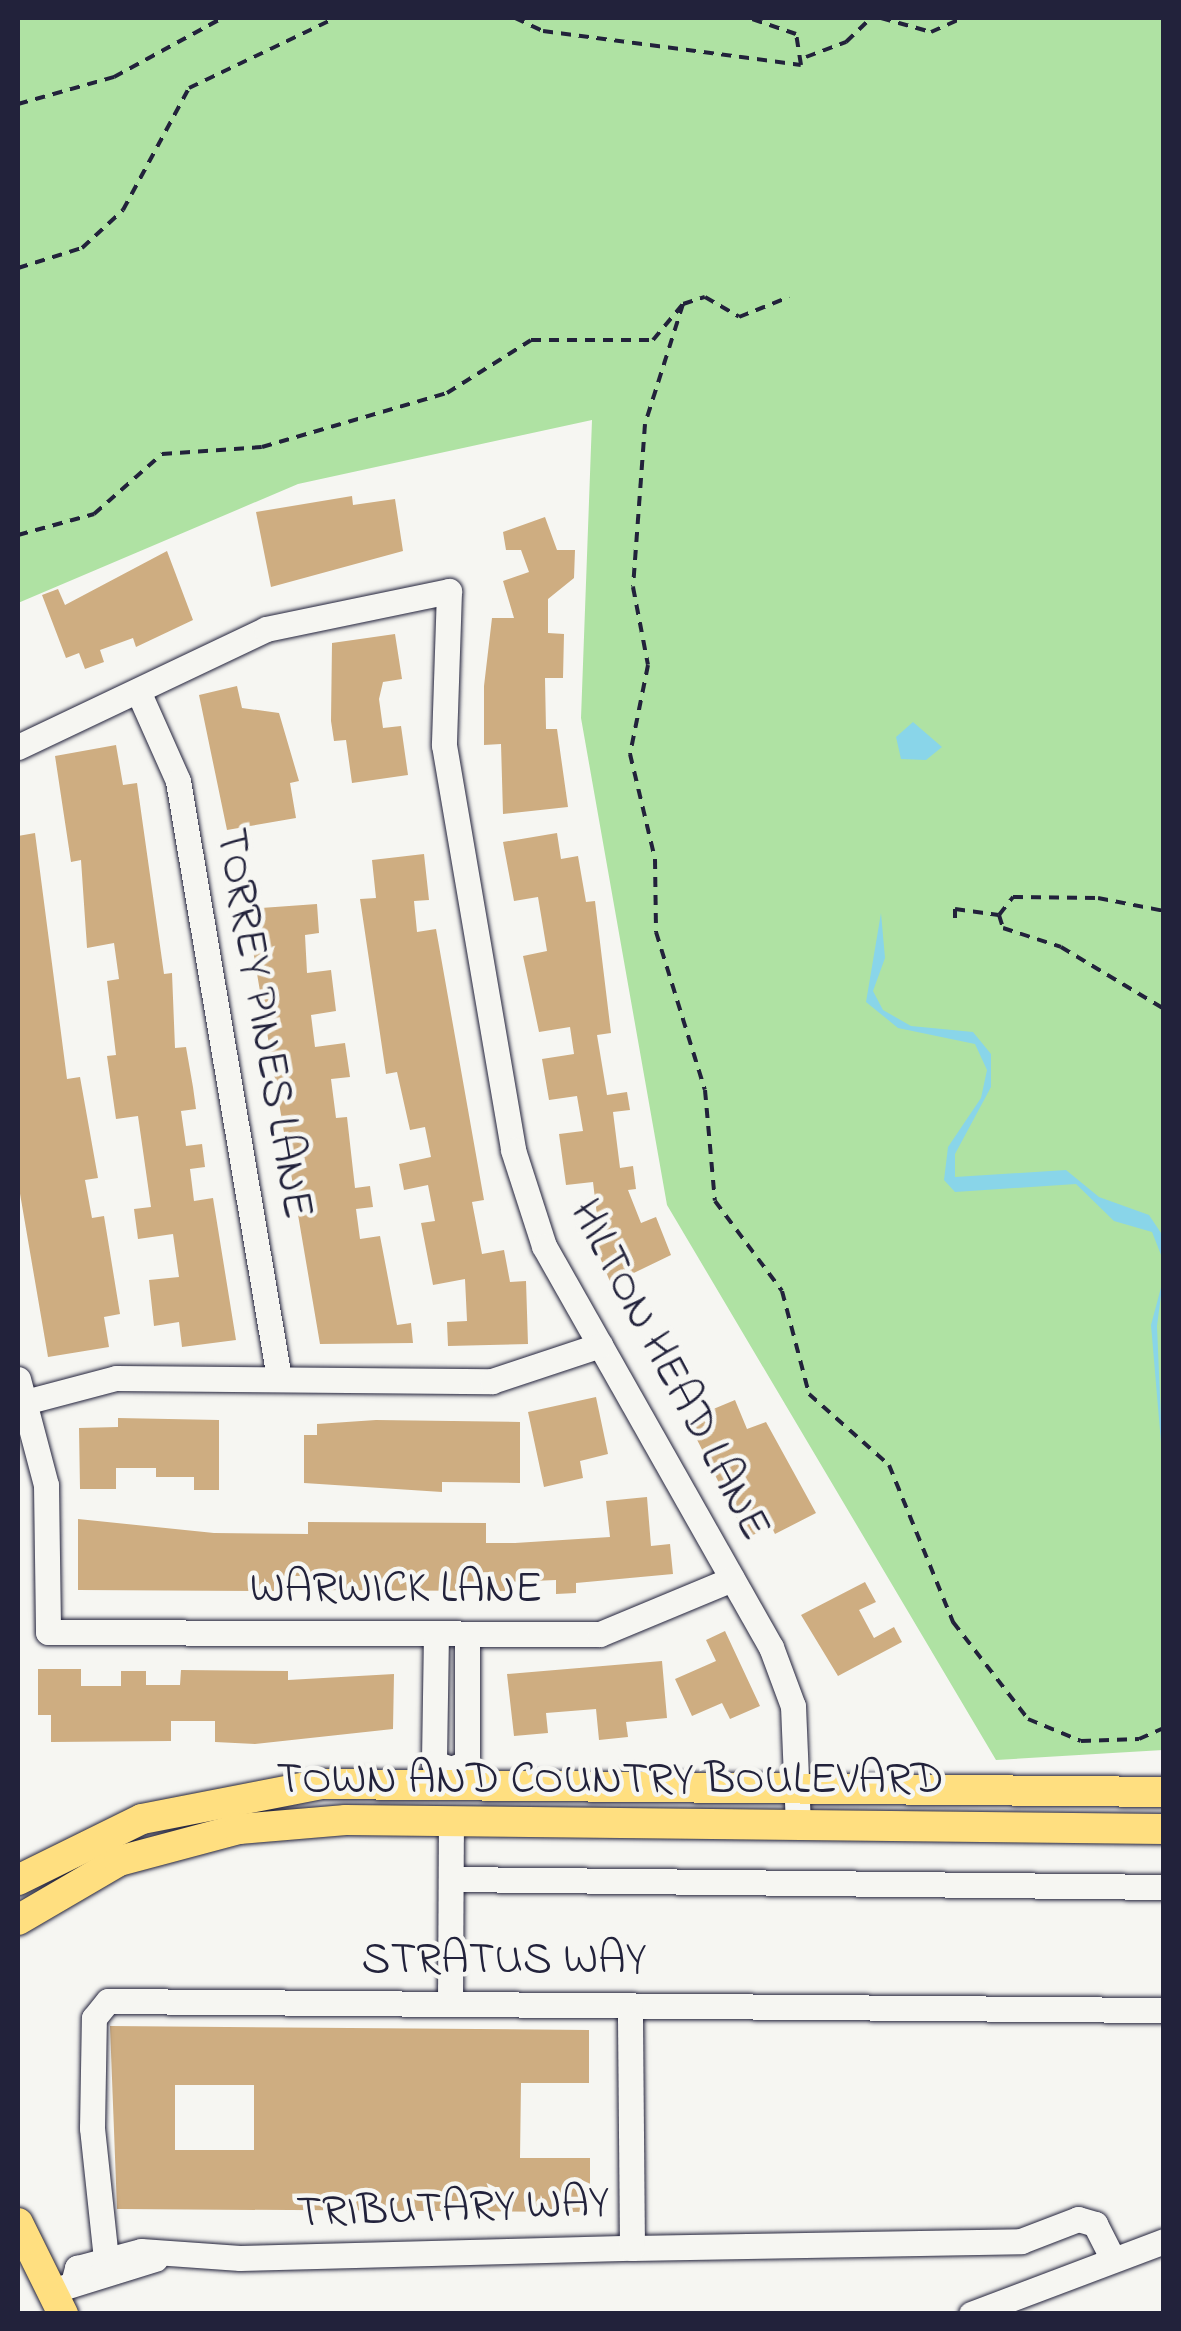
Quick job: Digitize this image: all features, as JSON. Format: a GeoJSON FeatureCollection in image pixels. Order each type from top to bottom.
{"type":"FeatureCollection","features":[{"type":"Feature","properties":{"kind":"main road","name":"TOWN AND COUNTRY BOULEVARD"},"geometry":{"type":"LineString","coordinates":[[18,1880],[135,1822],[234,1794],[408,1784],[451,1777],[797,1791],[1164,1792]]}},
{"type":"Feature","properties":{"kind":"main road"},"geometry":{"type":"LineString","coordinates":[[407,1822],[408,1784]]}},
{"type":"Feature","properties":{"kind":"main road"},"geometry":{"type":"LineString","coordinates":[[135,1822],[146,1851]]}},
{"type":"Feature","properties":{"kind":"main road","name":"TOWN AND COUNTRY BOULEVARD"},"geometry":{"type":"LineString","coordinates":[[18,1920],[146,1851],[239,1828],[452,1822],[1164,1829]]}},
{"type":"Feature","properties":{"kind":"main road"},"geometry":{"type":"LineString","coordinates":[[18,2224],[63,2296]]}},
{"type":"Feature","properties":{"kind":"street","name":"HILTON HEAD LANE"},"geometry":{"type":"LineString","coordinates":[[138,690],[266,630],[449,591],[444,745],[513,1150],[544,1246],[732,1579],[794,1706],[798,1826]]}},
{"type":"Feature","properties":{"kind":"street"},"geometry":{"type":"LineString","coordinates":[[18,746],[138,690]]}},
{"type":"Feature","properties":{"kind":"street","name":"TORREY PINES LANE"},"geometry":{"type":"LineString","coordinates":[[138,690],[178,781],[280,1378]]}},
{"type":"Feature","properties":{"kind":"street"},"geometry":{"type":"LineString","coordinates":[[22,1391],[116,1378],[492,1382],[600,1345]]}},
{"type":"Feature","properties":{"kind":"street","name":"WARWICK LANE"},"geometry":{"type":"LineString","coordinates":[[22,1391],[46,1485],[48,1632],[600,1634],[669,1613],[732,1579]]}},
{"type":"Feature","properties":{"kind":"street"},"geometry":{"type":"LineString","coordinates":[[436,1633],[434,1763],[451,1777],[467,1762],[467,1634]]}},
{"type":"Feature","properties":{"kind":"street"},"geometry":{"type":"LineString","coordinates":[[450,2004],[452,1822]]}},
{"type":"Feature","properties":{"kind":"street"},"geometry":{"type":"LineString","coordinates":[[452,1880],[1164,1887]]}},
{"type":"Feature","properties":{"kind":"street","name":"STRATUS WAY"},"geometry":{"type":"LineString","coordinates":[[106,2259],[92,2128],[94,2018],[108,2001],[1164,2010]]}},
{"type":"Feature","properties":{"kind":"street","name":"TRIBUTARY WAY"},"geometry":{"type":"LineString","coordinates":[[63,2296],[155,2258],[632,2248],[630,2005]]}},
{"type":"Feature","properties":{"kind":"street"},"geometry":{"type":"LineString","coordinates":[[632,2248],[1021,2242],[1078,2219],[1096,2224],[1113,2258]]}},
{"type":"Feature","properties":{"kind":"street"},"geometry":{"type":"LineString","coordinates":[[972,2314],[1164,2240]]}},
{"type":"Feature","properties":{"kind":"street","name":"TRIBUTARY WAY"},"geometry":{"type":"LineString","coordinates":[[106,2259],[141,2250],[155,2258]]}},
{"type":"Feature","properties":{"kind":"street"},"geometry":{"type":"LineString","coordinates":[[63,2296],[77,2268],[106,2259]]}},
{"type":"Feature","properties":{"kind":"path"},"geometry":{"type":"LineString","coordinates":[[18,104],[114,77],[222,18]]}},
{"type":"Feature","properties":{"kind":"path"},"geometry":{"type":"LineString","coordinates":[[18,268],[82,248],[123,210],[189,88],[335,18]]}},
{"type":"Feature","properties":{"kind":"path"},"geometry":{"type":"LineString","coordinates":[[515,18],[543,30],[786,67],[846,42],[871,18]]}},
{"type":"Feature","properties":{"kind":"path"},"geometry":{"type":"LineString","coordinates":[[749,18],[796,34],[806,58]]}},
{"type":"Feature","properties":{"kind":"path"},"geometry":{"type":"LineString","coordinates":[[881,18],[930,32],[964,18]]}},
{"type":"Feature","properties":{"kind":"path"},"geometry":{"type":"LineString","coordinates":[[18,535],[94,514],[162,454],[262,447],[447,392],[531,340],[653,340],[683,304],[704,297],[740,316],[789,297]]}},
{"type":"Feature","properties":{"kind":"path"},"geometry":{"type":"LineString","coordinates":[[683,304],[645,424],[633,587],[648,665],[630,754],[655,859],[656,932],[705,1090],[714,1201],[778,1281],[809,1394],[888,1466],[953,1622],[1020,1710],[1082,1741],[1139,1739],[1164,1728]]}},
{"type":"Feature","properties":{"kind":"path"},"geometry":{"type":"LineString","coordinates":[[1164,911],[1098,898],[1012,897],[999,915],[1002,928],[1061,947],[1164,1010]]}},
{"type":"Feature","properties":{"kind":"path"},"geometry":{"type":"LineString","coordinates":[[955,918],[955,909],[999,915]]}},
{"type":"Feature","properties":{"kind":"green space"},"geometry":{"type":"Polygon","coordinates":[[[18,18],[1163,18],[1163,1750],[996,1760],[667,1205],[581,718],[592,420],[298,484],[18,603],[18,18]]]}},
{"type":"Feature","properties":{"kind":"water"},"geometry":{"type":"Polygon","coordinates":[[[913,722],[942,747],[926,760],[901,759],[896,737],[913,722]]]}},
{"type":"Feature","properties":{"kind":"water"},"geometry":{"type":"Polygon","coordinates":[[[881,913],[885,958],[873,991],[883,1010],[911,1026],[973,1032],[991,1054],[991,1087],[955,1154],[955,1177],[1066,1170],[1099,1197],[1149,1215],[1163,1236],[1163,1260],[1152,1232],[1114,1221],[1076,1184],[955,1192],[944,1180],[948,1147],[981,1098],[987,1070],[975,1044],[898,1028],[866,1002],[881,913]]]}},
{"type":"Feature","properties":{"kind":"water"},"geometry":{"type":"Polygon","coordinates":[[[1163,1280],[1157,1326],[1163,1466],[1151,1325],[1163,1280]]]}},
{"type":"Feature","properties":{"kind":"building"},"geometry":{"type":"Polygon","coordinates":[[[352,496],[353,505],[395,499],[403,551],[271,587],[256,512],[352,496]]]}},
{"type":"Feature","properties":{"kind":"building"},"geometry":{"type":"Polygon","coordinates":[[[545,517],[557,550],[575,550],[574,578],[548,599],[548,633],[564,634],[563,678],[545,678],[546,729],[557,729],[568,807],[503,814],[501,744],[484,745],[484,686],[492,618],[514,618],[503,581],[529,572],[521,550],[506,550],[503,532],[545,517]]]}},
{"type":"Feature","properties":{"kind":"building"},"geometry":{"type":"Polygon","coordinates":[[[167,551],[193,620],[136,647],[133,638],[100,650],[104,662],[85,669],[79,653],[66,658],[42,595],[58,589],[65,605],[167,551]]]}},
{"type":"Feature","properties":{"kind":"building"},"geometry":{"type":"Polygon","coordinates":[[[395,634],[402,679],[383,682],[379,699],[383,728],[401,726],[408,775],[352,783],[346,740],[334,741],[331,721],[332,643],[395,634]]]}},
{"type":"Feature","properties":{"kind":"building"},"geometry":{"type":"Polygon","coordinates":[[[237,686],[242,708],[279,713],[299,781],[290,783],[296,818],[227,830],[199,695],[237,686]]]}},
{"type":"Feature","properties":{"kind":"building"},"geometry":{"type":"Polygon","coordinates":[[[116,745],[123,785],[137,783],[164,974],[172,973],[175,1048],[186,1047],[193,1087],[196,1109],[181,1111],[186,1146],[202,1144],[205,1167],[190,1169],[194,1201],[213,1198],[236,1340],[182,1347],[179,1322],[154,1326],[149,1280],[179,1277],[173,1234],[138,1239],[134,1209],[151,1207],[138,1116],[116,1119],[107,1056],[116,1055],[107,981],[119,979],[114,943],[87,948],[81,860],[71,862],[55,756],[116,745]]]}},
{"type":"Feature","properties":{"kind":"building"},"geometry":{"type":"Polygon","coordinates":[[[35,833],[67,1079],[80,1077],[98,1178],[85,1180],[92,1218],[104,1216],[120,1314],[104,1317],[109,1347],[48,1357],[18,1182],[18,836],[35,833]]]}},
{"type":"Feature","properties":{"kind":"building"},"geometry":{"type":"Polygon","coordinates":[[[557,833],[561,859],[578,856],[586,902],[595,901],[611,1033],[597,1035],[607,1095],[627,1092],[630,1110],[613,1112],[620,1168],[633,1166],[636,1189],[628,1190],[641,1223],[656,1217],[671,1255],[611,1284],[585,1221],[597,1216],[593,1182],[566,1185],[559,1134],[583,1131],[577,1096],[549,1100],[542,1059],[574,1054],[570,1027],[539,1032],[523,956],[547,951],[538,897],[514,901],[503,842],[557,833]]]}},
{"type":"Feature","properties":{"kind":"building"},"geometry":{"type":"Polygon","coordinates":[[[424,854],[429,900],[414,901],[417,932],[436,929],[484,1200],[472,1202],[482,1254],[504,1250],[510,1282],[526,1281],[528,1344],[448,1346],[447,1322],[467,1321],[465,1279],[433,1285],[421,1223],[435,1221],[428,1185],[404,1190],[399,1164],[431,1157],[425,1127],[410,1130],[397,1072],[386,1074],[360,899],[376,898],[372,860],[424,854]]]}},
{"type":"Feature","properties":{"kind":"building"},"geometry":{"type":"Polygon","coordinates":[[[317,904],[319,933],[305,935],[307,973],[331,970],[336,1011],[311,1015],[315,1047],[345,1043],[350,1077],[331,1079],[336,1118],[347,1117],[355,1188],[370,1186],[373,1207],[356,1209],[360,1239],[380,1236],[397,1325],[411,1323],[413,1343],[320,1344],[246,909],[317,904]]]}},
{"type":"Feature","properties":{"kind":"building"},"geometry":{"type":"Polygon","coordinates":[[[596,1397],[608,1454],[580,1461],[583,1478],[544,1487],[528,1412],[596,1397]]]}},
{"type":"Feature","properties":{"kind":"building"},"geometry":{"type":"Polygon","coordinates":[[[735,1400],[747,1429],[766,1422],[816,1513],[775,1534],[771,1526],[747,1538],[687,1420],[735,1400]]]}},
{"type":"Feature","properties":{"kind":"building"},"geometry":{"type":"Polygon","coordinates":[[[118,1418],[219,1420],[219,1490],[194,1490],[194,1477],[156,1477],[156,1468],[116,1468],[116,1489],[80,1489],[79,1428],[118,1427],[118,1418]]]}},
{"type":"Feature","properties":{"kind":"building"},"geometry":{"type":"Polygon","coordinates":[[[376,1420],[520,1422],[520,1483],[442,1482],[442,1492],[304,1483],[304,1435],[317,1435],[317,1424],[376,1420]]]}},
{"type":"Feature","properties":{"kind":"building"},"geometry":{"type":"Polygon","coordinates":[[[647,1497],[651,1546],[670,1544],[673,1574],[576,1583],[576,1593],[556,1594],[556,1580],[505,1582],[505,1591],[307,1590],[308,1576],[274,1576],[274,1591],[78,1590],[78,1519],[214,1533],[308,1534],[308,1522],[486,1523],[486,1543],[515,1543],[610,1537],[606,1501],[647,1497]]]}},
{"type":"Feature","properties":{"kind":"building"},"geometry":{"type":"Polygon","coordinates":[[[865,1582],[876,1602],[859,1610],[874,1638],[894,1627],[902,1642],[838,1676],[801,1615],[865,1582]]]}},
{"type":"Feature","properties":{"kind":"building"},"geometry":{"type":"Polygon","coordinates":[[[725,1631],[760,1706],[730,1719],[722,1703],[692,1716],[675,1679],[716,1661],[706,1640],[725,1631]]]}},
{"type":"Feature","properties":{"kind":"building"},"geometry":{"type":"Polygon","coordinates":[[[662,1661],[667,1718],[626,1722],[628,1737],[599,1740],[596,1709],[546,1713],[548,1733],[514,1736],[507,1674],[662,1661]]]}},
{"type":"Feature","properties":{"kind":"building"},"geometry":{"type":"Polygon","coordinates":[[[38,1669],[81,1669],[81,1686],[121,1686],[121,1671],[146,1671],[146,1685],[180,1685],[181,1670],[288,1671],[288,1680],[394,1674],[393,1729],[255,1744],[215,1742],[215,1721],[171,1721],[171,1741],[51,1742],[51,1715],[38,1715],[38,1669]]]}},
{"type":"Feature","properties":{"kind":"building"},"geometry":{"type":"Polygon","coordinates":[[[110,2026],[589,2030],[589,2083],[521,2083],[520,2158],[590,2158],[590,2212],[117,2209],[110,2026]],[[175,2085],[175,2150],[254,2150],[254,2085],[175,2085]]]}}]}
